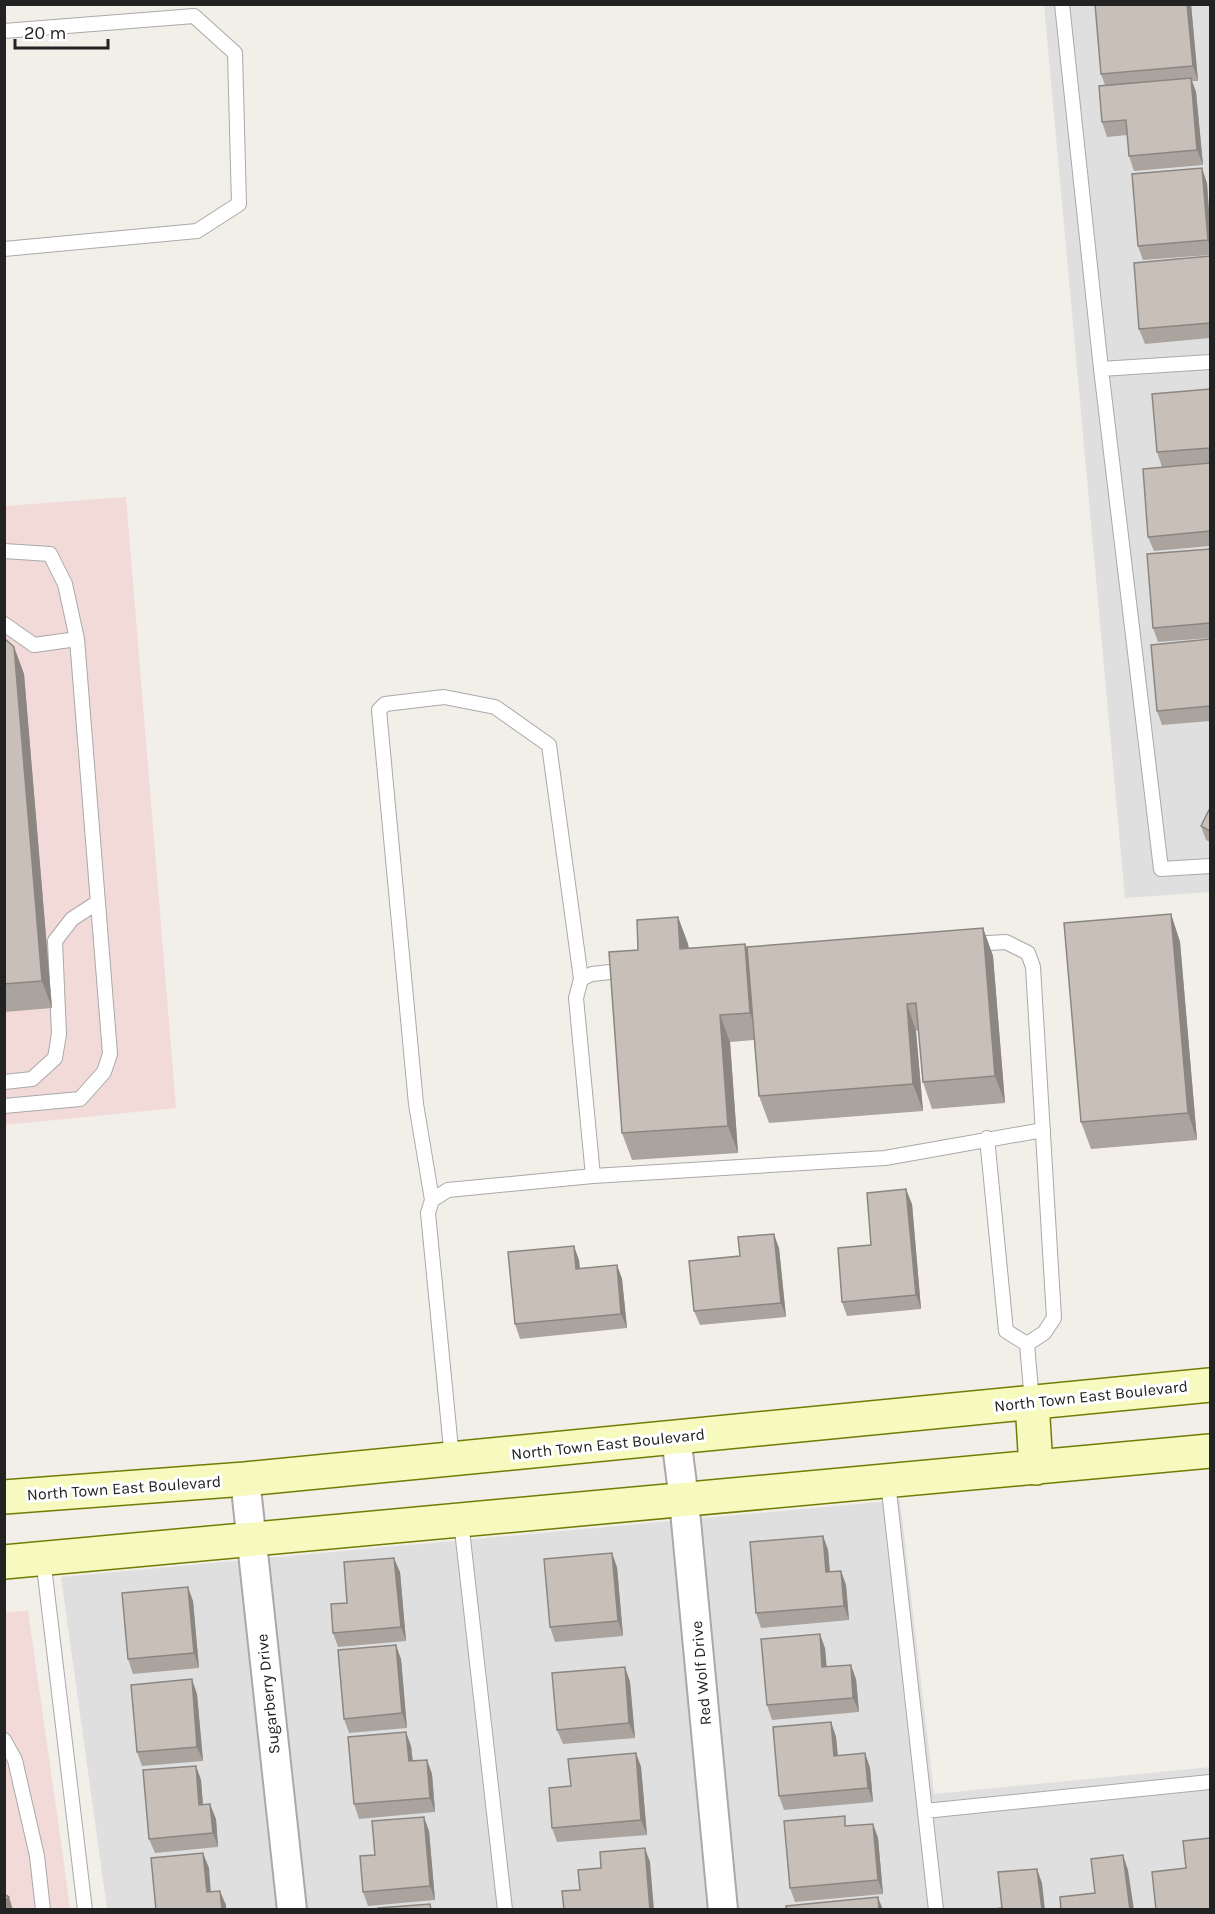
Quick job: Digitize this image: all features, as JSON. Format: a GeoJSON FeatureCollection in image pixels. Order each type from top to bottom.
{"type":"FeatureCollection","features":[{"type":"Feature","properties":{"kind":"main road","name":"North Town East Boulevard"},"geometry":{"type":"LineString","coordinates":[[4,1497],[245,1479],[1210,1385]]}},
{"type":"Feature","properties":{"kind":"main road"},"geometry":{"type":"LineString","coordinates":[[1032,1402],[1036,1468]]}},
{"type":"Feature","properties":{"kind":"main road"},"geometry":{"type":"LineString","coordinates":[[4,1562],[1210,1451]]}},
{"type":"Feature","properties":{"kind":"street","name":"Red Wolf Drive"},"geometry":{"type":"LineString","coordinates":[[676,1437],[723,1910]]}},
{"type":"Feature","properties":{"kind":"street","name":"Sugarberry Drive"},"geometry":{"type":"LineString","coordinates":[[245,1479],[292,1910]]}},
{"type":"Feature","properties":{"kind":"lane"},"geometry":{"type":"LineString","coordinates":[[1062,4],[1101,369],[1161,869],[1210,866]]}},
{"type":"Feature","properties":{"kind":"lane"},"geometry":{"type":"LineString","coordinates":[[4,31],[194,16],[235,54],[239,204],[197,231],[4,249]]}},
{"type":"Feature","properties":{"kind":"lane"},"geometry":{"type":"LineString","coordinates":[[1101,369],[1210,362]]}},
{"type":"Feature","properties":{"kind":"lane"},"geometry":{"type":"LineString","coordinates":[[4,551],[50,554],[65,584],[77,639],[110,1054],[104,1072],[80,1099],[4,1106]]}},
{"type":"Feature","properties":{"kind":"lane"},"geometry":{"type":"LineString","coordinates":[[4,624],[34,645],[77,639]]}},
{"type":"Feature","properties":{"kind":"lane"},"geometry":{"type":"LineString","coordinates":[[452,1459],[428,1214],[432,1200],[416,1104],[379,710],[385,704],[444,696],[495,707],[549,744],[581,979],[576,998],[593,1176]]}},
{"type":"Feature","properties":{"kind":"lane"},"geometry":{"type":"LineString","coordinates":[[4,1082],[32,1079],[55,1058],[59,1034],[55,941],[72,919],[98,903]]}},
{"type":"Feature","properties":{"kind":"lane"},"geometry":{"type":"LineString","coordinates":[[959,945],[1006,942],[1028,953],[1033,968],[1054,1318],[1044,1333],[1027,1344]]}},
{"type":"Feature","properties":{"kind":"lane"},"geometry":{"type":"LineString","coordinates":[[581,979],[592,974],[637,970]]}},
{"type":"Feature","properties":{"kind":"lane"},"geometry":{"type":"LineString","coordinates":[[432,1200],[448,1190],[593,1176],[885,1158],[1042,1130]]}},
{"type":"Feature","properties":{"kind":"lane"},"geometry":{"type":"LineString","coordinates":[[987,1138],[1006,1331],[1027,1344]]}},
{"type":"Feature","properties":{"kind":"lane"},"geometry":{"type":"LineString","coordinates":[[1027,1344],[1032,1402]]}},
{"type":"Feature","properties":{"kind":"lane"},"geometry":{"type":"LineString","coordinates":[[888,1482],[936,1910]]}},
{"type":"Feature","properties":{"kind":"lane"},"geometry":{"type":"LineString","coordinates":[[461,1521],[506,1910]]}},
{"type":"Feature","properties":{"kind":"lane"},"geometry":{"type":"LineString","coordinates":[[43,1558],[85,1910]]}},
{"type":"Feature","properties":{"kind":"lane"},"geometry":{"type":"LineString","coordinates":[[4,1740],[15,1760],[37,1856],[43,1910]]}},
{"type":"Feature","properties":{"kind":"lane"},"geometry":{"type":"LineString","coordinates":[[925,1811],[1210,1782]]}},
{"type":"Feature","properties":{"kind":"shaded area"},"geometry":{"type":"Polygon","coordinates":[[[1044,5],[1210,5],[1210,892],[1125,898],[1044,5]]]}},
{"type":"Feature","properties":{"kind":"shaded area"},"geometry":{"type":"Polygon","coordinates":[[[126,497],[176,1108],[5,1125],[5,506],[126,497]]]}},
{"type":"Feature","properties":{"kind":"shaded area"},"geometry":{"type":"Polygon","coordinates":[[[900,1500],[934,1794],[1210,1767],[1210,1909],[107,1909],[61,1577],[900,1500]]]}},
{"type":"Feature","properties":{"kind":"shaded area"},"geometry":{"type":"Polygon","coordinates":[[[28,1611],[70,1909],[5,1910],[5,1612],[28,1611]]]}},
{"type":"Feature","properties":{"kind":"building"},"geometry":{"type":"Polygon","coordinates":[[[1095,4],[1187,4],[1193,66],[1101,74],[1095,4]]]}},
{"type":"Feature","properties":{"kind":"building"},"geometry":{"type":"Polygon","coordinates":[[[1191,78],[1197,150],[1129,156],[1126,120],[1102,122],[1099,86],[1191,78]]]}},
{"type":"Feature","properties":{"kind":"building"},"geometry":{"type":"Polygon","coordinates":[[[1202,168],[1208,240],[1138,246],[1132,174],[1202,168]]]}},
{"type":"Feature","properties":{"kind":"building"},"geometry":{"type":"Polygon","coordinates":[[[1210,256],[1210,323],[1139,329],[1134,263],[1210,256]]]}},
{"type":"Feature","properties":{"kind":"building"},"geometry":{"type":"Polygon","coordinates":[[[1210,389],[1210,448],[1157,452],[1152,394],[1210,389]]]}},
{"type":"Feature","properties":{"kind":"building"},"geometry":{"type":"Polygon","coordinates":[[[1210,463],[1210,531],[1148,537],[1143,469],[1210,463]]]}},
{"type":"Feature","properties":{"kind":"building"},"geometry":{"type":"Polygon","coordinates":[[[1210,549],[1210,623],[1153,628],[1147,554],[1210,549]]]}},
{"type":"Feature","properties":{"kind":"building"},"geometry":{"type":"Polygon","coordinates":[[[4,638],[14,647],[42,981],[4,984],[4,638]]]}},
{"type":"Feature","properties":{"kind":"building"},"geometry":{"type":"Polygon","coordinates":[[[1210,639],[1210,706],[1157,711],[1151,645],[1210,639]]]}},
{"type":"Feature","properties":{"kind":"building"},"geometry":{"type":"Polygon","coordinates":[[[1210,808],[1210,831],[1201,826],[1210,808]]]}},
{"type":"Feature","properties":{"kind":"building"},"geometry":{"type":"Polygon","coordinates":[[[1171,914],[1188,1113],[1081,1122],[1064,923],[1171,914]]]}},
{"type":"Feature","properties":{"kind":"building"},"geometry":{"type":"Polygon","coordinates":[[[678,917],[680,949],[745,944],[750,1013],[720,1015],[728,1126],[622,1133],[609,952],[638,950],[637,920],[678,917]]]}},
{"type":"Feature","properties":{"kind":"building"},"geometry":{"type":"Polygon","coordinates":[[[983,928],[995,1076],[923,1082],[916,1003],[907,1004],[913,1084],[759,1096],[747,947],[983,928]]]}},
{"type":"Feature","properties":{"kind":"building"},"geometry":{"type":"Polygon","coordinates":[[[906,1189],[916,1295],[842,1302],[838,1248],[871,1245],[867,1193],[906,1189]]]}},
{"type":"Feature","properties":{"kind":"building"},"geometry":{"type":"Polygon","coordinates":[[[774,1234],[781,1303],[694,1311],[689,1261],[740,1256],[738,1237],[774,1234]]]}},
{"type":"Feature","properties":{"kind":"building"},"geometry":{"type":"Polygon","coordinates":[[[574,1246],[576,1269],[617,1265],[621,1314],[515,1324],[508,1252],[574,1246]]]}},
{"type":"Feature","properties":{"kind":"building"},"geometry":{"type":"Polygon","coordinates":[[[823,1536],[826,1572],[841,1571],[844,1606],[756,1613],[750,1542],[823,1536]]]}},
{"type":"Feature","properties":{"kind":"building"},"geometry":{"type":"Polygon","coordinates":[[[612,1553],[618,1621],[550,1627],[544,1559],[612,1553]]]}},
{"type":"Feature","properties":{"kind":"building"},"geometry":{"type":"Polygon","coordinates":[[[394,1558],[401,1627],[333,1633],[331,1604],[347,1603],[344,1562],[394,1558]]]}},
{"type":"Feature","properties":{"kind":"building"},"geometry":{"type":"Polygon","coordinates":[[[188,1587],[194,1653],[128,1659],[122,1593],[188,1587]]]}},
{"type":"Feature","properties":{"kind":"building"},"geometry":{"type":"Polygon","coordinates":[[[820,1634],[822,1667],[851,1665],[853,1698],[767,1705],[761,1639],[820,1634]]]}},
{"type":"Feature","properties":{"kind":"building"},"geometry":{"type":"Polygon","coordinates":[[[396,1645],[402,1713],[344,1719],[338,1650],[396,1645]]]}},
{"type":"Feature","properties":{"kind":"building"},"geometry":{"type":"Polygon","coordinates":[[[625,1667],[629,1723],[557,1730],[552,1673],[625,1667]]]}},
{"type":"Feature","properties":{"kind":"building"},"geometry":{"type":"Polygon","coordinates":[[[192,1679],[197,1747],[137,1752],[131,1685],[192,1679]]]}},
{"type":"Feature","properties":{"kind":"building"},"geometry":{"type":"Polygon","coordinates":[[[831,1722],[834,1756],[865,1753],[868,1788],[779,1796],[773,1727],[831,1722]]]}},
{"type":"Feature","properties":{"kind":"building"},"geometry":{"type":"Polygon","coordinates":[[[406,1732],[409,1761],[427,1760],[430,1798],[354,1804],[348,1737],[406,1732]]]}},
{"type":"Feature","properties":{"kind":"building"},"geometry":{"type":"Polygon","coordinates":[[[636,1753],[641,1820],[552,1828],[549,1788],[571,1786],[568,1759],[636,1753]]]}},
{"type":"Feature","properties":{"kind":"building"},"geometry":{"type":"Polygon","coordinates":[[[196,1766],[199,1805],[210,1804],[213,1833],[149,1839],[143,1770],[196,1766]]]}},
{"type":"Feature","properties":{"kind":"building"},"geometry":{"type":"Polygon","coordinates":[[[845,1816],[845,1826],[873,1824],[878,1880],[790,1888],[784,1821],[845,1816]]]}},
{"type":"Feature","properties":{"kind":"building"},"geometry":{"type":"Polygon","coordinates":[[[424,1817],[430,1886],[363,1892],[360,1856],[375,1855],[372,1821],[424,1817]]]}},
{"type":"Feature","properties":{"kind":"building"},"geometry":{"type":"Polygon","coordinates":[[[1210,1838],[1210,1910],[1156,1910],[1152,1872],[1186,1868],[1183,1841],[1210,1838]]]}},
{"type":"Feature","properties":{"kind":"building"},"geometry":{"type":"Polygon","coordinates":[[[645,1848],[650,1910],[564,1910],[562,1891],[580,1890],[578,1870],[601,1868],[600,1852],[645,1848]]]}},
{"type":"Feature","properties":{"kind":"building"},"geometry":{"type":"Polygon","coordinates":[[[203,1853],[207,1892],[220,1891],[222,1910],[156,1910],[151,1858],[203,1853]]]}},
{"type":"Feature","properties":{"kind":"building"},"geometry":{"type":"Polygon","coordinates":[[[1123,1855],[1130,1910],[1061,1910],[1060,1897],[1095,1893],[1091,1859],[1123,1855]]]}},
{"type":"Feature","properties":{"kind":"building"},"geometry":{"type":"Polygon","coordinates":[[[1037,1869],[1042,1910],[987,1910],[1002,1908],[998,1872],[1037,1869]]]}},
{"type":"Feature","properties":{"kind":"building"},"geometry":{"type":"Polygon","coordinates":[[[878,1897],[879,1910],[786,1910],[786,1906],[878,1897]]]}},
{"type":"Feature","properties":{"kind":"building"},"geometry":{"type":"Polygon","coordinates":[[[430,1904],[431,1910],[378,1910],[378,1908],[430,1904]]]}}]}
